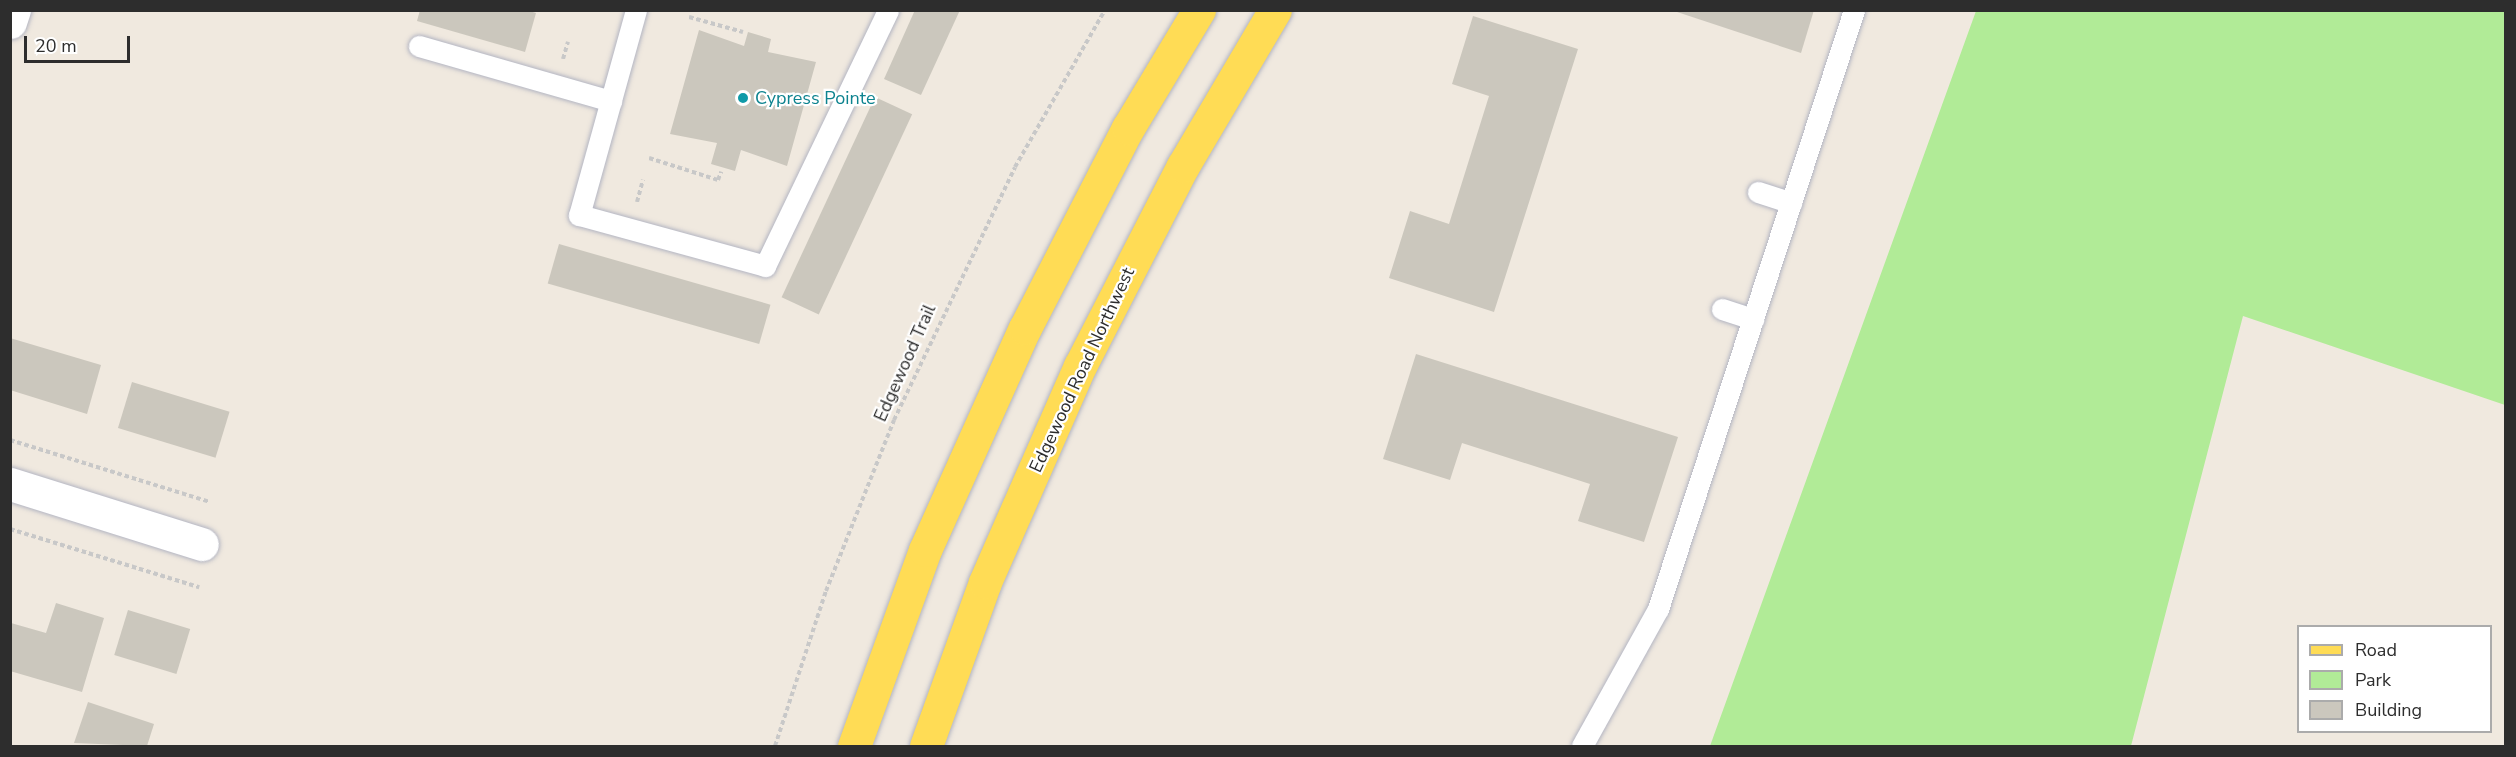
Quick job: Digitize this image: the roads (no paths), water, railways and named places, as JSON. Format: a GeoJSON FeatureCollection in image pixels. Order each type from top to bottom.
{"type":"FeatureCollection","features":[{"type":"Feature","properties":{"kind":"main road"},"geometry":{"type":"LineString","coordinates":[[854,747],[925,550],[1024,328],[1128,128],[1199,10]]}},
{"type":"Feature","properties":{"kind":"main road","name":"Edgewood Road Northwest"},"geometry":{"type":"LineString","coordinates":[[926,747],[986,582],[1080,366],[1183,166],[1275,10]]}},
{"type":"Feature","properties":{"kind":"street"},"geometry":{"type":"LineString","coordinates":[[10,22],[14,10]]}},
{"type":"Feature","properties":{"kind":"street"},"geometry":{"type":"LineString","coordinates":[[10,484],[202,544]]}},
{"type":"Feature","properties":{"kind":"lane"},"geometry":{"type":"LineString","coordinates":[[636,10],[579,215],[765,266],[888,10]]}},
{"type":"Feature","properties":{"kind":"lane"},"geometry":{"type":"LineString","coordinates":[[1582,747],[1658,609],[1854,10]]}},
{"type":"Feature","properties":{"kind":"lane"},"geometry":{"type":"LineString","coordinates":[[419,46],[611,101]]}},
{"type":"Feature","properties":{"kind":"lane"},"geometry":{"type":"LineString","coordinates":[[1758,192],[1791,203]]}},
{"type":"Feature","properties":{"kind":"lane"},"geometry":{"type":"LineString","coordinates":[[1722,309],[1753,319]]}},
{"type":"Feature","properties":{"kind":"place","name":"Cypress Pointe"},"geometry":{"type":"Point","coordinates":[743,98]}}]}
